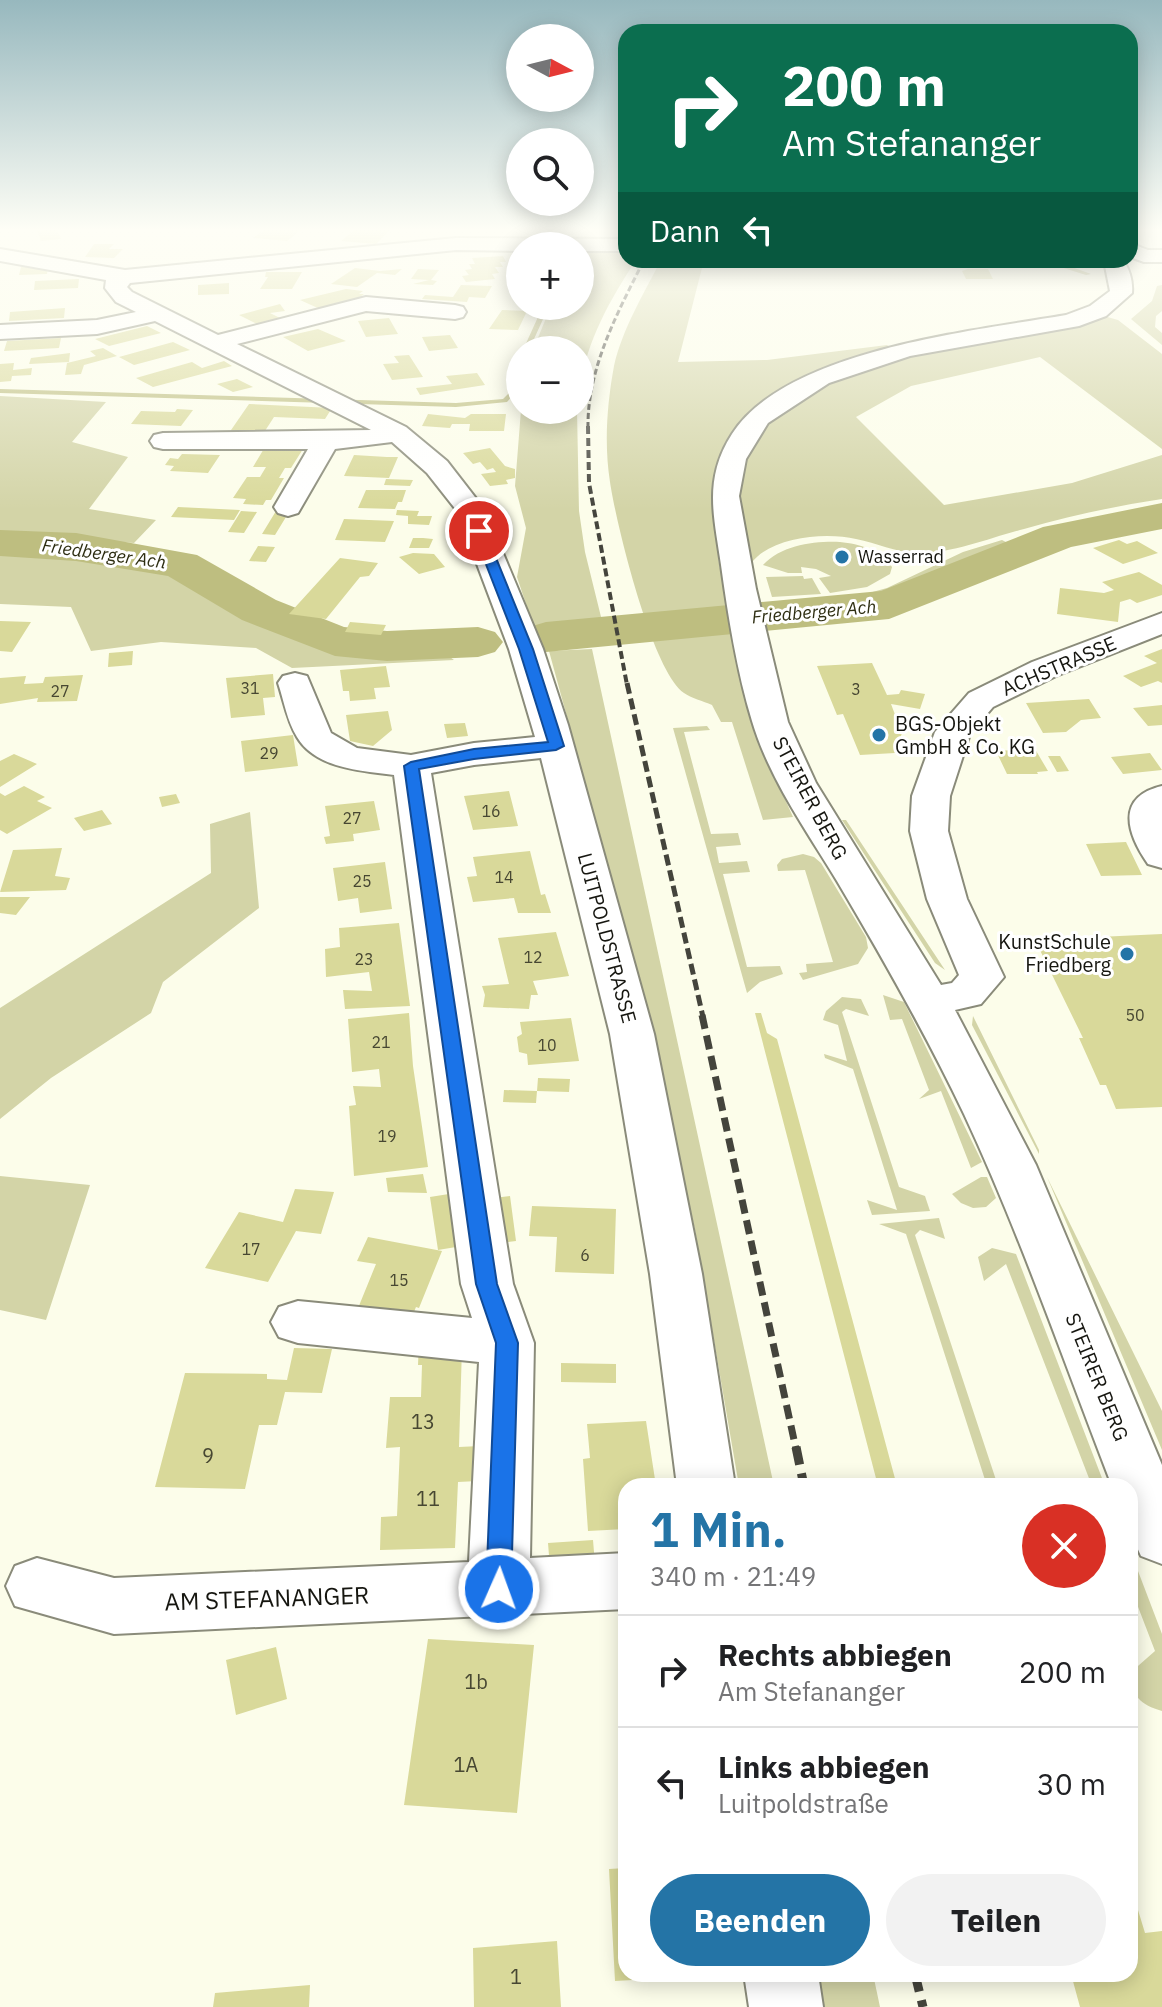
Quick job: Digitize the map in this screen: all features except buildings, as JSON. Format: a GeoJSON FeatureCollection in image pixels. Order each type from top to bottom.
{"type":"FeatureCollection","features":[{"type":"Feature","properties":{"kind":"street"},"geometry":{"type":"LineString","coordinates":[[0,332],[97,327],[117,323]]}},
{"type":"Feature","properties":{"kind":"street","name":"LUITPOLDSTRASSE"},"geometry":{"type":"LineString","coordinates":[[175,323],[397,433],[437,467],[471,510],[520,634],[556,746],[632,1034],[676,1274],[705,1478]]}},
{"type":"Feature","properties":{"kind":"street"},"geometry":{"type":"LineString","coordinates":[[217,342],[293,323]]}},
{"type":"Feature","properties":{"kind":"street","name":"STEIRER BERG"},"geometry":{"type":"LineString","coordinates":[[1061,323],[947,341],[867,361],[820,378],[759,417],[732,459],[725,496],[740,589],[770,722],[797,783],[929,1002],[1012,1165],[1162,1537]]}},
{"type":"Feature","properties":{"kind":"street"},"geometry":{"type":"LineString","coordinates":[[163,441],[326,441],[378,438],[397,433]]}},
{"type":"Feature","properties":{"kind":"street"},"geometry":{"type":"LineString","coordinates":[[288,507],[326,441]]}},
{"type":"Feature","properties":{"kind":"street","name":"ACHSTRASSE"},"geometry":{"type":"LineString","coordinates":[[929,1002],[966,994],[982,977],[947,899],[929,831],[931,796],[953,732],[981,700],[1044,669],[1162,623]]}},
{"type":"Feature","properties":{"kind":"street"},"geometry":{"type":"LineString","coordinates":[[295,683],[317,740],[333,751],[353,758],[411,766],[474,754],[556,746]]}},
{"type":"Feature","properties":{"kind":"street"},"geometry":{"type":"LineString","coordinates":[[411,766],[487,1284],[507,1343],[499,1589]]}},
{"type":"Feature","properties":{"kind":"street"},"geometry":{"type":"LineString","coordinates":[[1162,797],[1147,810],[1146,820],[1162,856]]}},
{"type":"Feature","properties":{"kind":"street"},"geometry":{"type":"LineString","coordinates":[[298,1322],[507,1343]]}},
{"type":"Feature","properties":{"kind":"street","name":"AM STEFANANGER"},"geometry":{"type":"LineString","coordinates":[[37,1586],[114,1606],[618,1581]]}},
{"type":"Feature","properties":{"kind":"street"},"geometry":{"type":"LineString","coordinates":[[782,1982],[786,2007]]}},
{"type":"Feature","properties":{"kind":"green space"},"geometry":{"type":"Polygon","coordinates":[[[544,323],[600,323],[594,338],[539,336],[544,323]]]}},
{"type":"Feature","properties":{"kind":"green space"},"geometry":{"type":"Polygon","coordinates":[[[629,323],[688,323],[678,362],[767,360],[887,345],[894,349],[763,403],[740,425],[723,450],[712,484],[719,564],[755,732],[793,817],[763,820],[732,722],[721,722],[712,705],[684,693],[660,657],[648,627],[620,529],[607,453],[612,380],[629,323]]]}},
{"type":"Feature","properties":{"kind":"green space"},"geometry":{"type":"Polygon","coordinates":[[[1072,323],[1121,323],[1162,354],[1162,449],[1040,357],[911,386],[856,417],[944,505],[1072,483],[1162,455],[1162,499],[1075,516],[930,553],[901,551],[844,537],[816,536],[786,541],[761,553],[752,562],[757,599],[743,536],[740,504],[743,473],[756,441],[778,415],[806,394],[839,378],[912,356],[1072,323]]]}},
{"type":"Feature","properties":{"kind":"green space"},"geometry":{"type":"Polygon","coordinates":[[[1135,323],[1155,323],[1155,327],[1162,333],[1162,345],[1135,323]]]}},
{"type":"Feature","properties":{"kind":"green space"},"geometry":{"type":"Polygon","coordinates":[[[0,396],[106,402],[72,442],[128,457],[89,509],[156,520],[134,543],[0,534],[0,396]]]}},
{"type":"Feature","properties":{"kind":"green space"},"geometry":{"type":"Polygon","coordinates":[[[520,424],[577,424],[579,511],[585,552],[603,625],[535,631],[517,577],[526,528],[515,486],[520,424]]]}},
{"type":"Feature","properties":{"kind":"green space"},"geometry":{"type":"Polygon","coordinates":[[[1002,540],[1017,548],[894,599],[796,610],[790,602],[858,596],[887,588],[963,552],[1002,540]]]}},
{"type":"Feature","properties":{"kind":"green space"},"geometry":{"type":"Polygon","coordinates":[[[840,542],[876,552],[892,567],[890,574],[867,587],[830,593],[819,578],[831,576],[816,569],[801,567],[802,573],[788,573],[763,565],[779,553],[799,546],[840,542]]]}},
{"type":"Feature","properties":{"kind":"green space"},"geometry":{"type":"Polygon","coordinates":[[[0,547],[195,555],[251,596],[339,635],[420,635],[454,660],[292,668],[256,648],[161,642],[91,651],[71,607],[0,604],[0,547]]]}},
{"type":"Feature","properties":{"kind":"green space"},"geometry":{"type":"Polygon","coordinates":[[[803,576],[804,579],[812,578],[821,594],[772,597],[766,577],[803,576]]]}},
{"type":"Feature","properties":{"kind":"green space"},"geometry":{"type":"Polygon","coordinates":[[[592,649],[772,1478],[738,1478],[695,1230],[638,977],[549,651],[592,649]]]}},
{"type":"Feature","properties":{"kind":"green space"},"geometry":{"type":"Polygon","coordinates":[[[707,726],[710,730],[684,732],[711,834],[738,833],[741,845],[716,847],[719,863],[747,861],[750,872],[723,874],[747,967],[780,966],[783,974],[760,982],[747,993],[673,728],[707,726]]]}},
{"type":"Feature","properties":{"kind":"green space"},"geometry":{"type":"Polygon","coordinates":[[[250,812],[259,908],[163,982],[151,1013],[51,1078],[0,1119],[0,1008],[211,873],[210,824],[250,812]]]}},
{"type":"Feature","properties":{"kind":"green space"},"geometry":{"type":"Polygon","coordinates":[[[842,820],[846,820],[945,970],[935,963],[842,820]]]}},
{"type":"Feature","properties":{"kind":"green space"},"geometry":{"type":"Polygon","coordinates":[[[803,854],[821,863],[866,937],[868,948],[858,964],[803,980],[799,973],[807,972],[806,964],[833,962],[805,870],[778,871],[777,865],[782,859],[803,854]]]}},
{"type":"Feature","properties":{"kind":"green space"},"geometry":{"type":"Polygon","coordinates":[[[883,995],[904,1002],[982,1162],[971,1168],[941,1091],[919,1099],[929,1090],[902,1019],[890,1020],[883,995]]]}},
{"type":"Feature","properties":{"kind":"green space"},"geometry":{"type":"Polygon","coordinates":[[[842,997],[861,999],[869,1016],[846,1009],[842,1012],[899,1187],[925,1196],[930,1211],[872,1215],[867,1200],[897,1210],[853,1069],[825,1058],[824,1054],[847,1061],[838,1025],[823,1020],[826,1011],[842,997]]]}},
{"type":"Feature","properties":{"kind":"green space"},"geometry":{"type":"Polygon","coordinates":[[[973,1016],[1039,1150],[1039,1154],[972,1025],[973,1016]]]}},
{"type":"Feature","properties":{"kind":"green space"},"geometry":{"type":"Polygon","coordinates":[[[0,1176],[90,1185],[46,1320],[0,1310],[0,1176]]]}},
{"type":"Feature","properties":{"kind":"green space"},"geometry":{"type":"Polygon","coordinates":[[[981,1177],[987,1177],[996,1198],[986,1207],[973,1208],[961,1203],[952,1194],[981,1177]]]}},
{"type":"Feature","properties":{"kind":"green space"},"geometry":{"type":"Polygon","coordinates":[[[1047,1177],[1162,1411],[1162,1450],[1047,1177]]]}},
{"type":"Feature","properties":{"kind":"green space"},"geometry":{"type":"Polygon","coordinates":[[[939,1218],[945,1239],[920,1230],[915,1235],[995,1478],[984,1478],[906,1234],[879,1224],[939,1218]]]}},
{"type":"Feature","properties":{"kind":"green space"},"geometry":{"type":"Polygon","coordinates":[[[992,1248],[1016,1254],[1102,1478],[1089,1478],[1006,1264],[984,1281],[978,1257],[992,1248]]]}},
{"type":"Feature","properties":{"kind":"green space"},"geometry":{"type":"Polygon","coordinates":[[[1138,1571],[1162,1634],[1162,1711],[1138,1698],[1138,1666],[1155,1651],[1138,1607],[1138,1571]]]}},
{"type":"Feature","properties":{"kind":"green space"},"geometry":{"type":"Polygon","coordinates":[[[814,1982],[875,1982],[880,2007],[818,2007],[814,1982]]]}},
{"type":"Feature","properties":{"kind":"waterway"},"geometry":{"type":"LineString","coordinates":[[532,336],[538,323]]}},
{"type":"Feature","properties":{"kind":"waterway"},"geometry":{"type":"LineString","coordinates":[[0,391],[456,405],[506,400]]}},
{"type":"Feature","properties":{"kind":"waterway","name":"Friedberger Ach"},"geometry":{"type":"LineString","coordinates":[[546,637],[889,605],[1059,536],[1162,516]]}},
{"type":"Feature","properties":{"kind":"waterway","name":"Friedberger Ach"},"geometry":{"type":"LineString","coordinates":[[0,543],[76,547],[181,565],[259,610],[335,641],[387,646],[478,642]]}},
{"type":"Feature","properties":{"kind":"railway"},"geometry":{"type":"LineString","coordinates":[[588,427],[598,362],[614,323]]}},
{"type":"Feature","properties":{"kind":"railway"},"geometry":{"type":"LineString","coordinates":[[588,427],[589,483],[627,685]]}},
{"type":"Feature","properties":{"kind":"railway"},"geometry":{"type":"LineString","coordinates":[[627,683],[703,1017]]}},
{"type":"Feature","properties":{"kind":"railway"},"geometry":{"type":"LineString","coordinates":[[702,1015],[796,1449]]}},
{"type":"Feature","properties":{"kind":"railway"},"geometry":{"type":"LineString","coordinates":[[796,1447],[802,1478]]}},
{"type":"Feature","properties":{"kind":"railway"},"geometry":{"type":"LineString","coordinates":[[917,1982],[923,2007]]}},
{"type":"Feature","properties":{"kind":"place","name":"Wasserrad"},"geometry":{"type":"Point","coordinates":[842,557]}},
{"type":"Feature","properties":{"kind":"place","name":"BGS-Objekt GmbH & Co. KG"},"geometry":{"type":"Point","coordinates":[879,735]}},
{"type":"Feature","properties":{"kind":"place","name":"KunstSchule Friedberg"},"geometry":{"type":"Point","coordinates":[1127,954]}},
{"type":"Feature","properties":{"kind":"route"},"geometry":{"type":"LineString","coordinates":[[479,531],[526,649],[556,746],[474,754],[411,766],[487,1284],[507,1343],[499,1589]]}}]}
